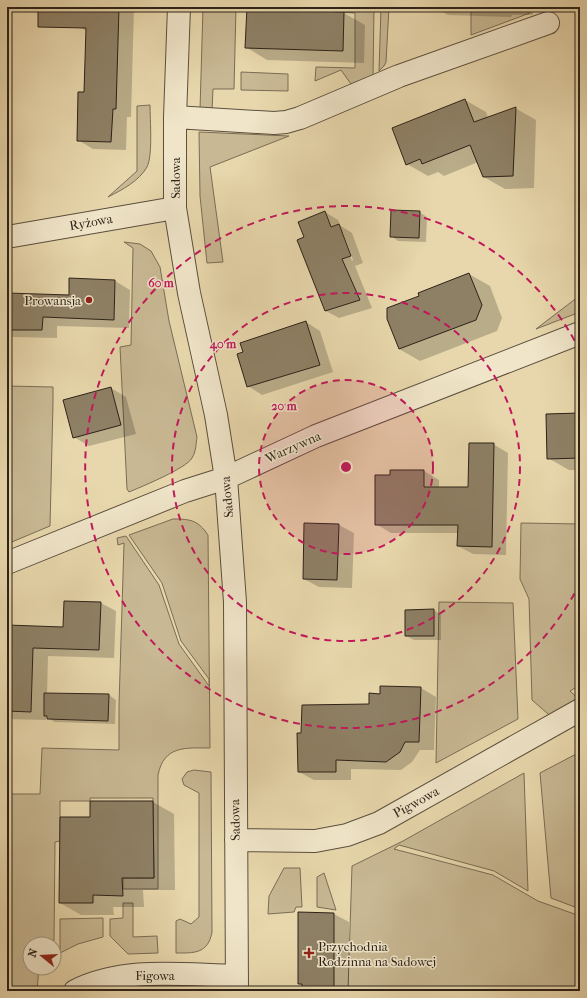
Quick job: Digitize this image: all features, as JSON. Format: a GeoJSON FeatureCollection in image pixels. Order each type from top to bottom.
{"type":"FeatureCollection","features":[{"type":"Feature","properties":{"kind":"street","name":"Sadowa"},"geometry":{"type":"LineString","coordinates":[[179,7],[175,117],[175,208],[188,293],[216,415],[226,478],[235,602],[237,984]]}},
{"type":"Feature","properties":{"kind":"street"},"geometry":{"type":"LineString","coordinates":[[175,117],[274,123],[286,122],[300,118],[399,76],[548,23]]}},
{"type":"Feature","properties":{"kind":"street","name":"Ryżowa"},"geometry":{"type":"LineString","coordinates":[[7,237],[175,208]]}},
{"type":"Feature","properties":{"kind":"street","name":"Warzywna"},"geometry":{"type":"LineString","coordinates":[[7,563],[185,491],[226,478],[316,436],[580,333]]}},
{"type":"Feature","properties":{"kind":"street","name":"Pigwowa"},"geometry":{"type":"LineString","coordinates":[[236,840],[315,841],[347,835],[379,823],[580,710]]}},
{"type":"Feature","properties":{"kind":"street","name":"Figowa"},"geometry":{"type":"LineString","coordinates":[[75,991],[94,983],[129,975],[166,974],[237,984]]}},
{"type":"Feature","properties":{"kind":"shaded area"},"geometry":{"type":"Polygon","coordinates":[[[203,7],[236,7],[234,89],[213,89],[212,111],[200,110],[203,7]]]}},
{"type":"Feature","properties":{"kind":"shaded area"},"geometry":{"type":"Polygon","coordinates":[[[318,7],[374,7],[373,76],[351,84],[341,70],[315,81],[316,67],[355,68],[355,13],[317,11],[318,7]]]}},
{"type":"Feature","properties":{"kind":"shaded area"},"geometry":{"type":"Polygon","coordinates":[[[381,7],[389,7],[386,62],[379,71],[381,7]]]}},
{"type":"Feature","properties":{"kind":"shaded area"},"geometry":{"type":"Polygon","coordinates":[[[471,7],[530,7],[530,13],[471,35],[471,7]]]}},
{"type":"Feature","properties":{"kind":"shaded area"},"geometry":{"type":"Polygon","coordinates":[[[241,72],[288,74],[288,91],[241,90],[241,72]]]}},
{"type":"Feature","properties":{"kind":"shaded area"},"geometry":{"type":"Polygon","coordinates":[[[150,105],[151,146],[147,167],[135,181],[108,197],[137,171],[137,106],[150,105]]]}},
{"type":"Feature","properties":{"kind":"shaded area"},"geometry":{"type":"Polygon","coordinates":[[[199,132],[289,136],[210,167],[223,262],[207,263],[200,196],[199,132]]]}},
{"type":"Feature","properties":{"kind":"shaded area"},"geometry":{"type":"Polygon","coordinates":[[[124,242],[140,244],[151,251],[160,267],[169,321],[197,437],[196,448],[192,458],[182,467],[129,492],[127,489],[120,347],[131,345],[133,248],[124,242]]]}},
{"type":"Feature","properties":{"kind":"shaded area"},"geometry":{"type":"Polygon","coordinates":[[[580,298],[580,312],[536,329],[574,300],[580,298]]]}},
{"type":"Feature","properties":{"kind":"shaded area"},"geometry":{"type":"Polygon","coordinates":[[[7,386],[53,387],[53,403],[50,526],[7,544],[7,386]]]}},
{"type":"Feature","properties":{"kind":"shaded area"},"geometry":{"type":"Polygon","coordinates":[[[173,519],[184,519],[197,523],[208,535],[210,748],[177,750],[165,758],[161,765],[158,775],[158,889],[123,889],[123,878],[154,878],[153,798],[90,798],[90,801],[60,801],[60,841],[55,842],[54,936],[22,936],[22,976],[38,976],[37,991],[7,991],[7,794],[40,794],[42,748],[119,750],[124,543],[118,545],[117,538],[126,536],[159,585],[179,644],[209,686],[209,679],[181,641],[162,583],[129,535],[173,519]]]}},
{"type":"Feature","properties":{"kind":"shaded area"},"geometry":{"type":"Polygon","coordinates":[[[521,523],[580,524],[580,685],[570,691],[580,700],[555,720],[532,700],[529,599],[520,579],[521,523]]]}},
{"type":"Feature","properties":{"kind":"shaded area"},"geometry":{"type":"Polygon","coordinates":[[[439,602],[513,603],[518,719],[436,763],[439,602]]]}},
{"type":"Feature","properties":{"kind":"shaded area"},"geometry":{"type":"Polygon","coordinates":[[[580,752],[580,909],[551,898],[540,773],[580,752]]]}},
{"type":"Feature","properties":{"kind":"shaded area"},"geometry":{"type":"Polygon","coordinates":[[[194,770],[211,772],[212,932],[207,945],[199,951],[176,953],[176,921],[180,919],[191,924],[199,917],[199,793],[184,785],[182,779],[187,772],[194,770]]]}},
{"type":"Feature","properties":{"kind":"shaded area"},"geometry":{"type":"Polygon","coordinates":[[[524,773],[528,891],[494,871],[399,845],[394,849],[493,875],[538,901],[580,916],[580,991],[348,991],[352,866],[403,841],[524,773]]]}},
{"type":"Feature","properties":{"kind":"shaded area"},"geometry":{"type":"Polygon","coordinates":[[[284,868],[300,868],[302,907],[296,907],[294,912],[268,914],[269,896],[284,868]]]}},
{"type":"Feature","properties":{"kind":"shaded area"},"geometry":{"type":"Polygon","coordinates":[[[324,873],[336,910],[317,907],[317,877],[324,873]]]}},
{"type":"Feature","properties":{"kind":"shaded area"},"geometry":{"type":"Polygon","coordinates":[[[123,903],[133,903],[133,937],[157,936],[158,953],[128,954],[110,936],[110,919],[123,918],[123,903]]]}},
{"type":"Feature","properties":{"kind":"shaded area"},"geometry":{"type":"Polygon","coordinates":[[[103,918],[103,937],[78,944],[62,952],[60,919],[103,918]]]}},
{"type":"Feature","properties":{"kind":"building"},"geometry":{"type":"Polygon","coordinates":[[[38,7],[119,7],[116,109],[113,109],[111,142],[77,141],[78,92],[84,92],[86,28],[38,27],[38,7]]]}},
{"type":"Feature","properties":{"kind":"building"},"geometry":{"type":"Polygon","coordinates":[[[247,7],[318,7],[317,11],[344,12],[343,51],[245,48],[247,7]]]}},
{"type":"Feature","properties":{"kind":"building"},"geometry":{"type":"Polygon","coordinates":[[[465,99],[474,122],[516,107],[513,176],[483,177],[470,145],[422,164],[420,159],[406,165],[392,128],[465,99]]]}},
{"type":"Feature","properties":{"kind":"building"},"geometry":{"type":"Polygon","coordinates":[[[391,210],[420,211],[419,238],[390,237],[391,210]]]}},
{"type":"Feature","properties":{"kind":"building"},"geometry":{"type":"Polygon","coordinates":[[[325,211],[331,227],[339,224],[351,256],[342,259],[360,300],[325,311],[297,240],[304,237],[298,222],[325,211]]]}},
{"type":"Feature","properties":{"kind":"building"},"geometry":{"type":"Polygon","coordinates":[[[469,273],[482,305],[476,320],[399,349],[387,319],[387,308],[419,296],[418,293],[469,273]]]}},
{"type":"Feature","properties":{"kind":"building"},"geometry":{"type":"Polygon","coordinates":[[[69,278],[115,280],[114,320],[43,317],[42,330],[7,330],[7,293],[69,295],[69,278]]]}},
{"type":"Feature","properties":{"kind":"building"},"geometry":{"type":"Polygon","coordinates":[[[306,321],[320,365],[247,387],[237,354],[243,352],[240,343],[306,321]]]}},
{"type":"Feature","properties":{"kind":"building"},"geometry":{"type":"Polygon","coordinates":[[[111,387],[121,425],[73,438],[63,400],[111,387]]]}},
{"type":"Feature","properties":{"kind":"building"},"geometry":{"type":"Polygon","coordinates":[[[580,413],[580,458],[547,459],[546,414],[580,413]]]}},
{"type":"Feature","properties":{"kind":"building"},"geometry":{"type":"Polygon","coordinates":[[[469,443],[494,443],[492,547],[457,546],[458,525],[375,525],[375,475],[390,475],[390,470],[424,470],[424,487],[468,487],[469,443]]]}},
{"type":"Feature","properties":{"kind":"building"},"geometry":{"type":"Polygon","coordinates":[[[304,523],[339,524],[337,580],[303,579],[304,523]]]}},
{"type":"Feature","properties":{"kind":"building"},"geometry":{"type":"Polygon","coordinates":[[[64,601],[101,602],[99,650],[33,648],[31,712],[7,711],[7,625],[63,627],[64,601]]]}},
{"type":"Feature","properties":{"kind":"building"},"geometry":{"type":"Polygon","coordinates":[[[434,609],[434,636],[405,636],[405,610],[434,609]]]}},
{"type":"Feature","properties":{"kind":"building"},"geometry":{"type":"Polygon","coordinates":[[[380,686],[421,687],[419,742],[405,742],[400,752],[386,762],[336,760],[336,772],[298,772],[297,733],[301,733],[302,705],[369,704],[369,693],[380,694],[380,686]]]}},
{"type":"Feature","properties":{"kind":"building"},"geometry":{"type":"Polygon","coordinates":[[[44,693],[109,694],[108,721],[47,719],[47,716],[44,716],[44,693]]]}},
{"type":"Feature","properties":{"kind":"building"},"geometry":{"type":"Polygon","coordinates":[[[90,801],[153,801],[154,878],[122,878],[123,896],[93,895],[93,903],[59,903],[60,817],[90,817],[90,801]]]}},
{"type":"Feature","properties":{"kind":"building"},"geometry":{"type":"Polygon","coordinates":[[[298,912],[334,913],[334,991],[302,991],[302,984],[298,984],[298,912]]]}},
{"type":"Feature","properties":{"kind":"place","name":"Prowansja"},"geometry":{"type":"Point","coordinates":[89,300]}},
{"type":"Feature","properties":{"kind":"place","name":"Przychodnia Rodzinna na Sadowej"},"geometry":{"type":"Point","coordinates":[309,953]}}]}
